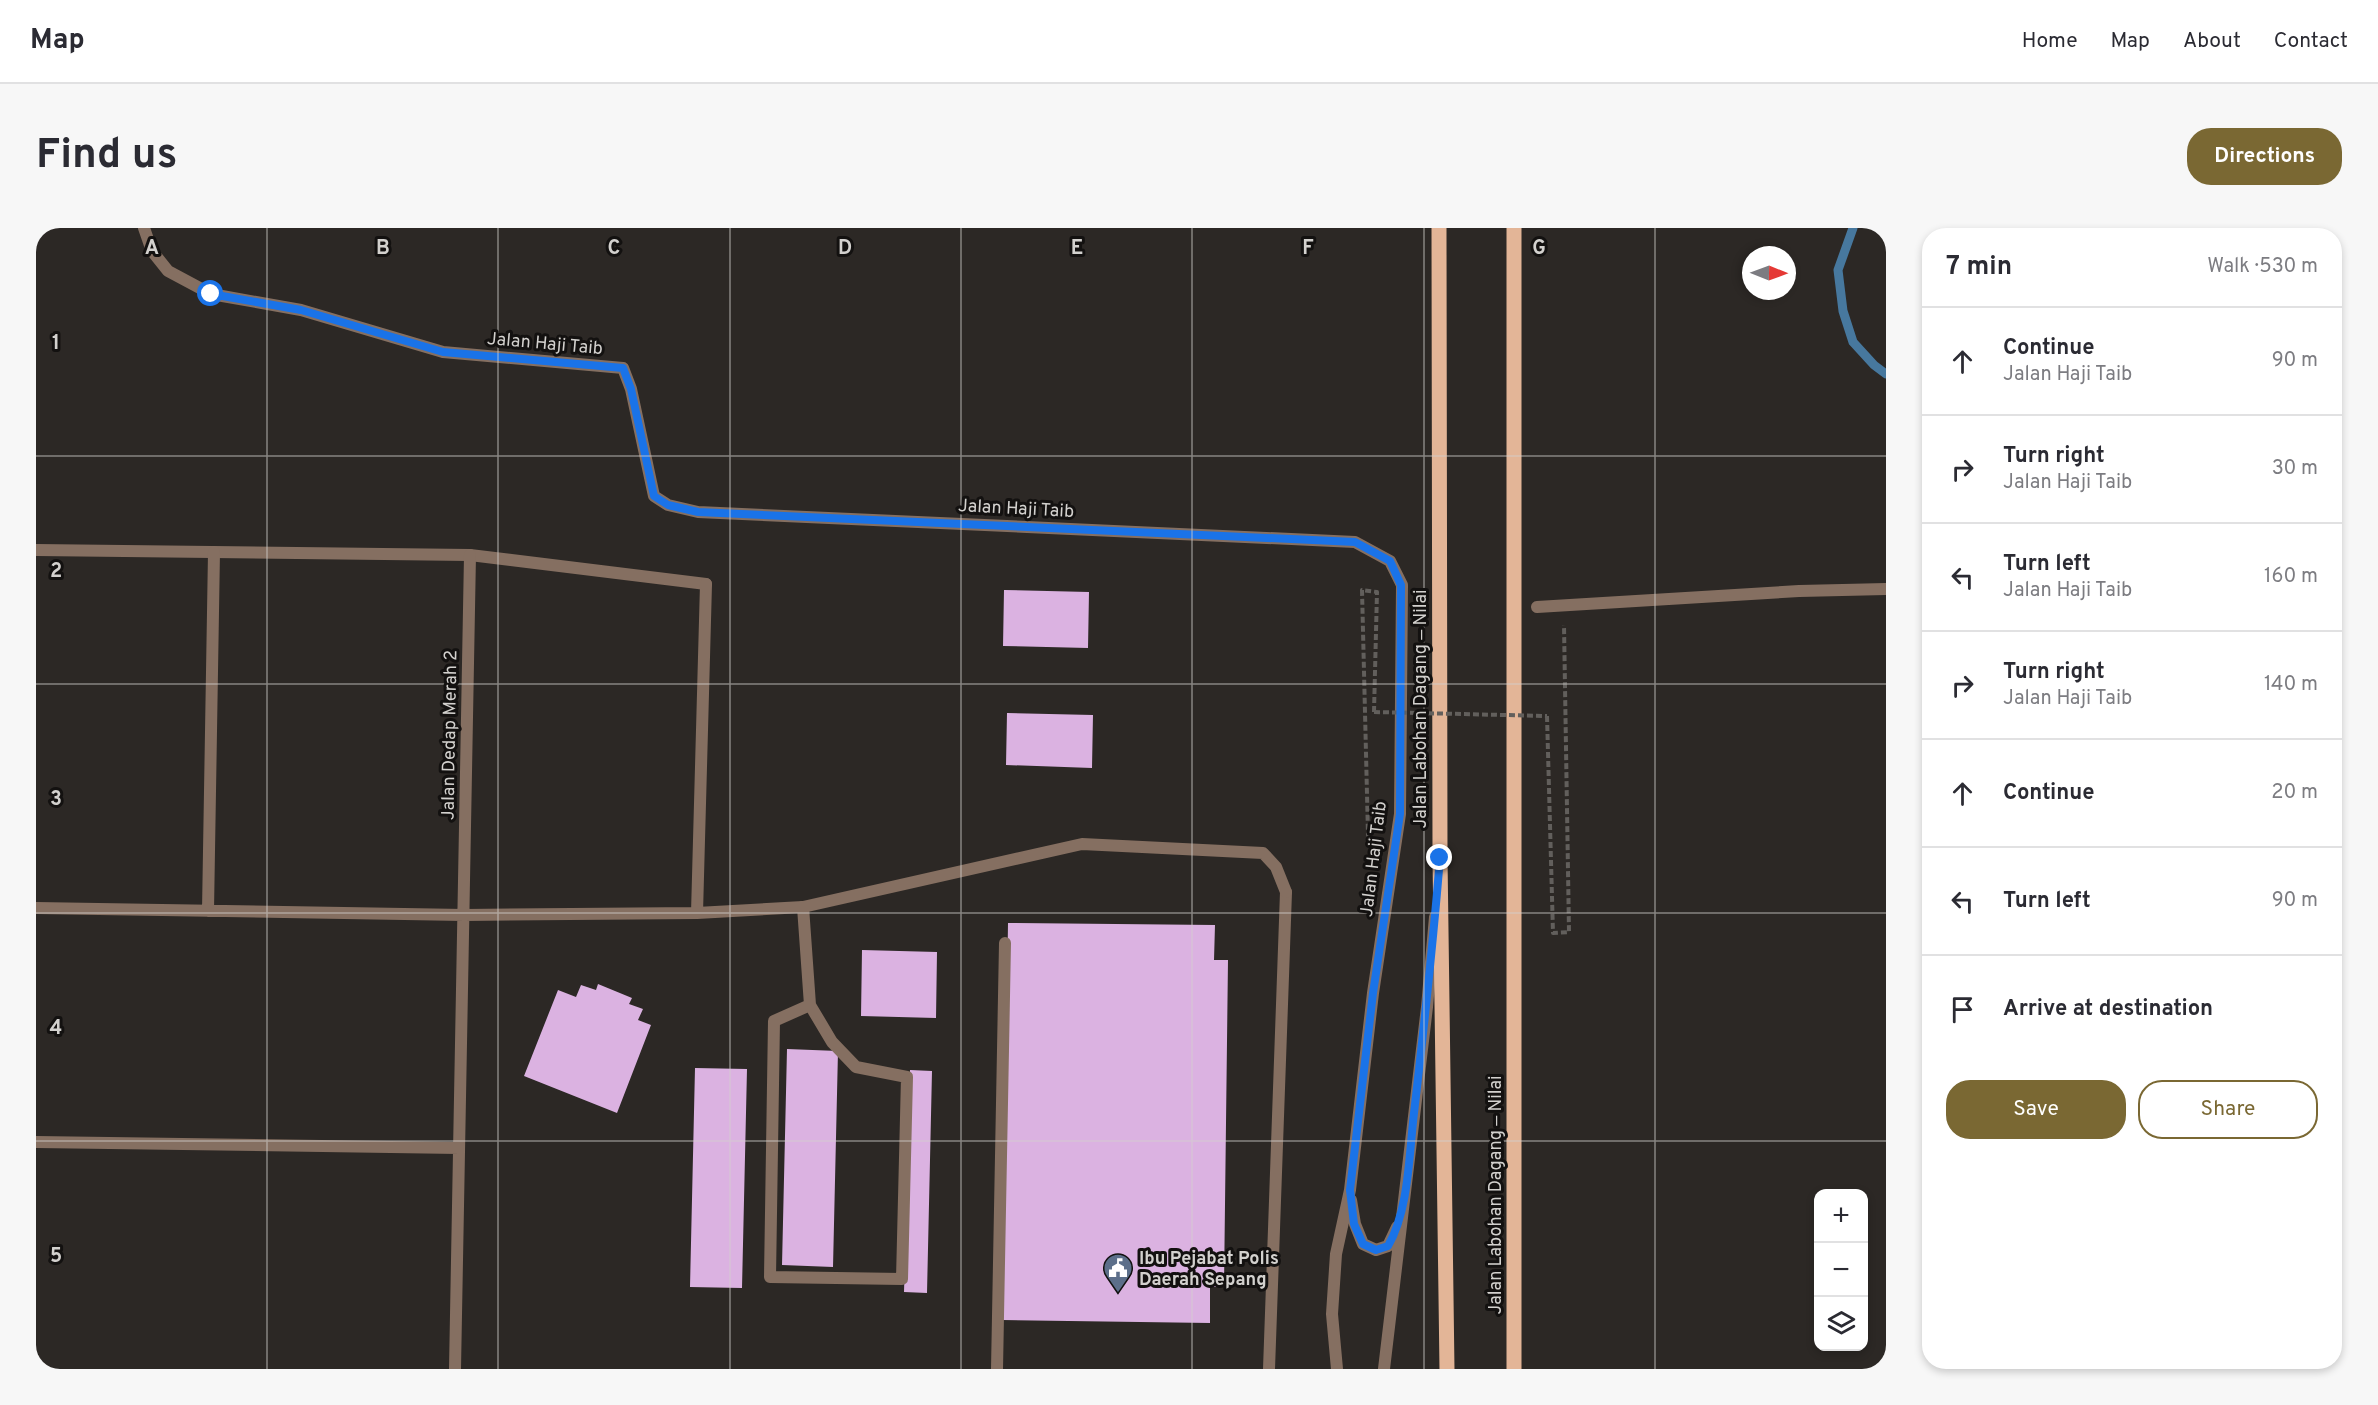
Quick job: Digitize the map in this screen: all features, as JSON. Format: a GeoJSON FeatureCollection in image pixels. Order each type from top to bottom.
{"type":"FeatureCollection","features":[{"type":"Feature","properties":{"kind":"main road","name":"Jalan Labohan Dagang ‒ Nilai"},"geometry":{"type":"LineString","coordinates":[[1439,228],[1440,858],[1447,1369]]}},
{"type":"Feature","properties":{"kind":"main road","name":"Jalan Labohan Dagang ‒ Nilai"},"geometry":{"type":"LineString","coordinates":[[1514,228],[1514,1369]]}},
{"type":"Feature","properties":{"kind":"street","name":"Jalan Haji Taib"},"geometry":{"type":"LineString","coordinates":[[144,228],[152,251],[168,271],[211,294],[301,310],[443,352],[623,368],[631,389],[654,496],[668,505],[698,512],[1355,542],[1390,561],[1401,585],[1400,814],[1373,993],[1350,1190]]}},
{"type":"Feature","properties":{"kind":"street"},"geometry":{"type":"LineString","coordinates":[[36,550],[470,555],[706,584],[697,913]]}},
{"type":"Feature","properties":{"kind":"street"},"geometry":{"type":"LineString","coordinates":[[208,910],[214,552]]}},
{"type":"Feature","properties":{"kind":"street","name":"Jalan Dedap Merah 2"},"geometry":{"type":"LineString","coordinates":[[455,1369],[470,555]]}},
{"type":"Feature","properties":{"kind":"street"},"geometry":{"type":"LineString","coordinates":[[1537,607],[1799,591],[1886,589]]}},
{"type":"Feature","properties":{"kind":"street"},"geometry":{"type":"LineString","coordinates":[[36,908],[464,915],[697,913],[803,907],[1082,844],[1263,854],[1276,867],[1286,892],[1269,1369]]}},
{"type":"Feature","properties":{"kind":"street"},"geometry":{"type":"LineString","coordinates":[[1384,1369],[1426,1007],[1440,858]]}},
{"type":"Feature","properties":{"kind":"street"},"geometry":{"type":"LineString","coordinates":[[803,907],[810,1005],[832,1042],[856,1067],[907,1077],[902,1279],[770,1277],[774,1021],[810,1005]]}},
{"type":"Feature","properties":{"kind":"street"},"geometry":{"type":"LineString","coordinates":[[997,1369],[1005,943]]}},
{"type":"Feature","properties":{"kind":"street"},"geometry":{"type":"LineString","coordinates":[[36,1142],[459,1148]]}},
{"type":"Feature","properties":{"kind":"street"},"geometry":{"type":"LineString","coordinates":[[1350,1190],[1354,1224],[1363,1244],[1376,1250],[1388,1246],[1397,1231],[1406,1182]]}},
{"type":"Feature","properties":{"kind":"street"},"geometry":{"type":"LineString","coordinates":[[1337,1369],[1332,1314],[1336,1254],[1350,1190]]}},
{"type":"Feature","properties":{"kind":"path"},"geometry":{"type":"LineString","coordinates":[[1393,861],[1368,835],[1362,590],[1377,592],[1374,712],[1547,716],[1553,933],[1569,932],[1564,606]]}},
{"type":"Feature","properties":{"kind":"building"},"geometry":{"type":"Polygon","coordinates":[[[1004,590],[1089,592],[1088,648],[1003,646],[1004,590]]]}},
{"type":"Feature","properties":{"kind":"building"},"geometry":{"type":"Polygon","coordinates":[[[1007,713],[1093,715],[1092,768],[1006,765],[1007,713]]]}},
{"type":"Feature","properties":{"kind":"building"},"geometry":{"type":"Polygon","coordinates":[[[1008,923],[1215,925],[1214,960],[1228,960],[1224,1287],[1210,1287],[1210,1323],[1002,1320],[1008,923]]]}},
{"type":"Feature","properties":{"kind":"building"},"geometry":{"type":"Polygon","coordinates":[[[862,950],[937,952],[936,1018],[861,1016],[862,950]]]}},
{"type":"Feature","properties":{"kind":"building"},"geometry":{"type":"Polygon","coordinates":[[[598,984],[632,998],[629,1004],[643,1009],[638,1020],[651,1025],[617,1113],[524,1076],[558,990],[576,997],[581,985],[596,990],[598,984]]]}},
{"type":"Feature","properties":{"kind":"building"},"geometry":{"type":"Polygon","coordinates":[[[787,1049],[838,1051],[833,1267],[782,1265],[787,1049]]]}},
{"type":"Feature","properties":{"kind":"building"},"geometry":{"type":"Polygon","coordinates":[[[695,1068],[747,1069],[742,1288],[690,1287],[695,1068]]]}},
{"type":"Feature","properties":{"kind":"building"},"geometry":{"type":"Polygon","coordinates":[[[910,1070],[932,1071],[927,1293],[904,1292],[910,1070]]]}},
{"type":"Feature","properties":{"kind":"waterway"},"geometry":{"type":"LineString","coordinates":[[1853,228],[1838,270],[1843,311],[1853,342],[1874,365],[1886,374]]}},
{"type":"Feature","properties":{"kind":"place","name":"Ibu Pejabat Polis Daerah Sepang"},"geometry":{"type":"Point","coordinates":[1118,1294]}},
{"type":"Feature","properties":{"kind":"route"},"geometry":{"type":"LineString","coordinates":[[211,294],[301,310],[443,352],[623,368],[631,389],[654,496],[668,505],[698,512],[1355,542],[1390,561],[1401,585],[1400,814],[1373,993],[1350,1190],[1354,1224],[1363,1244],[1376,1250],[1388,1246],[1397,1231],[1406,1182],[1440,858]]}}]}
